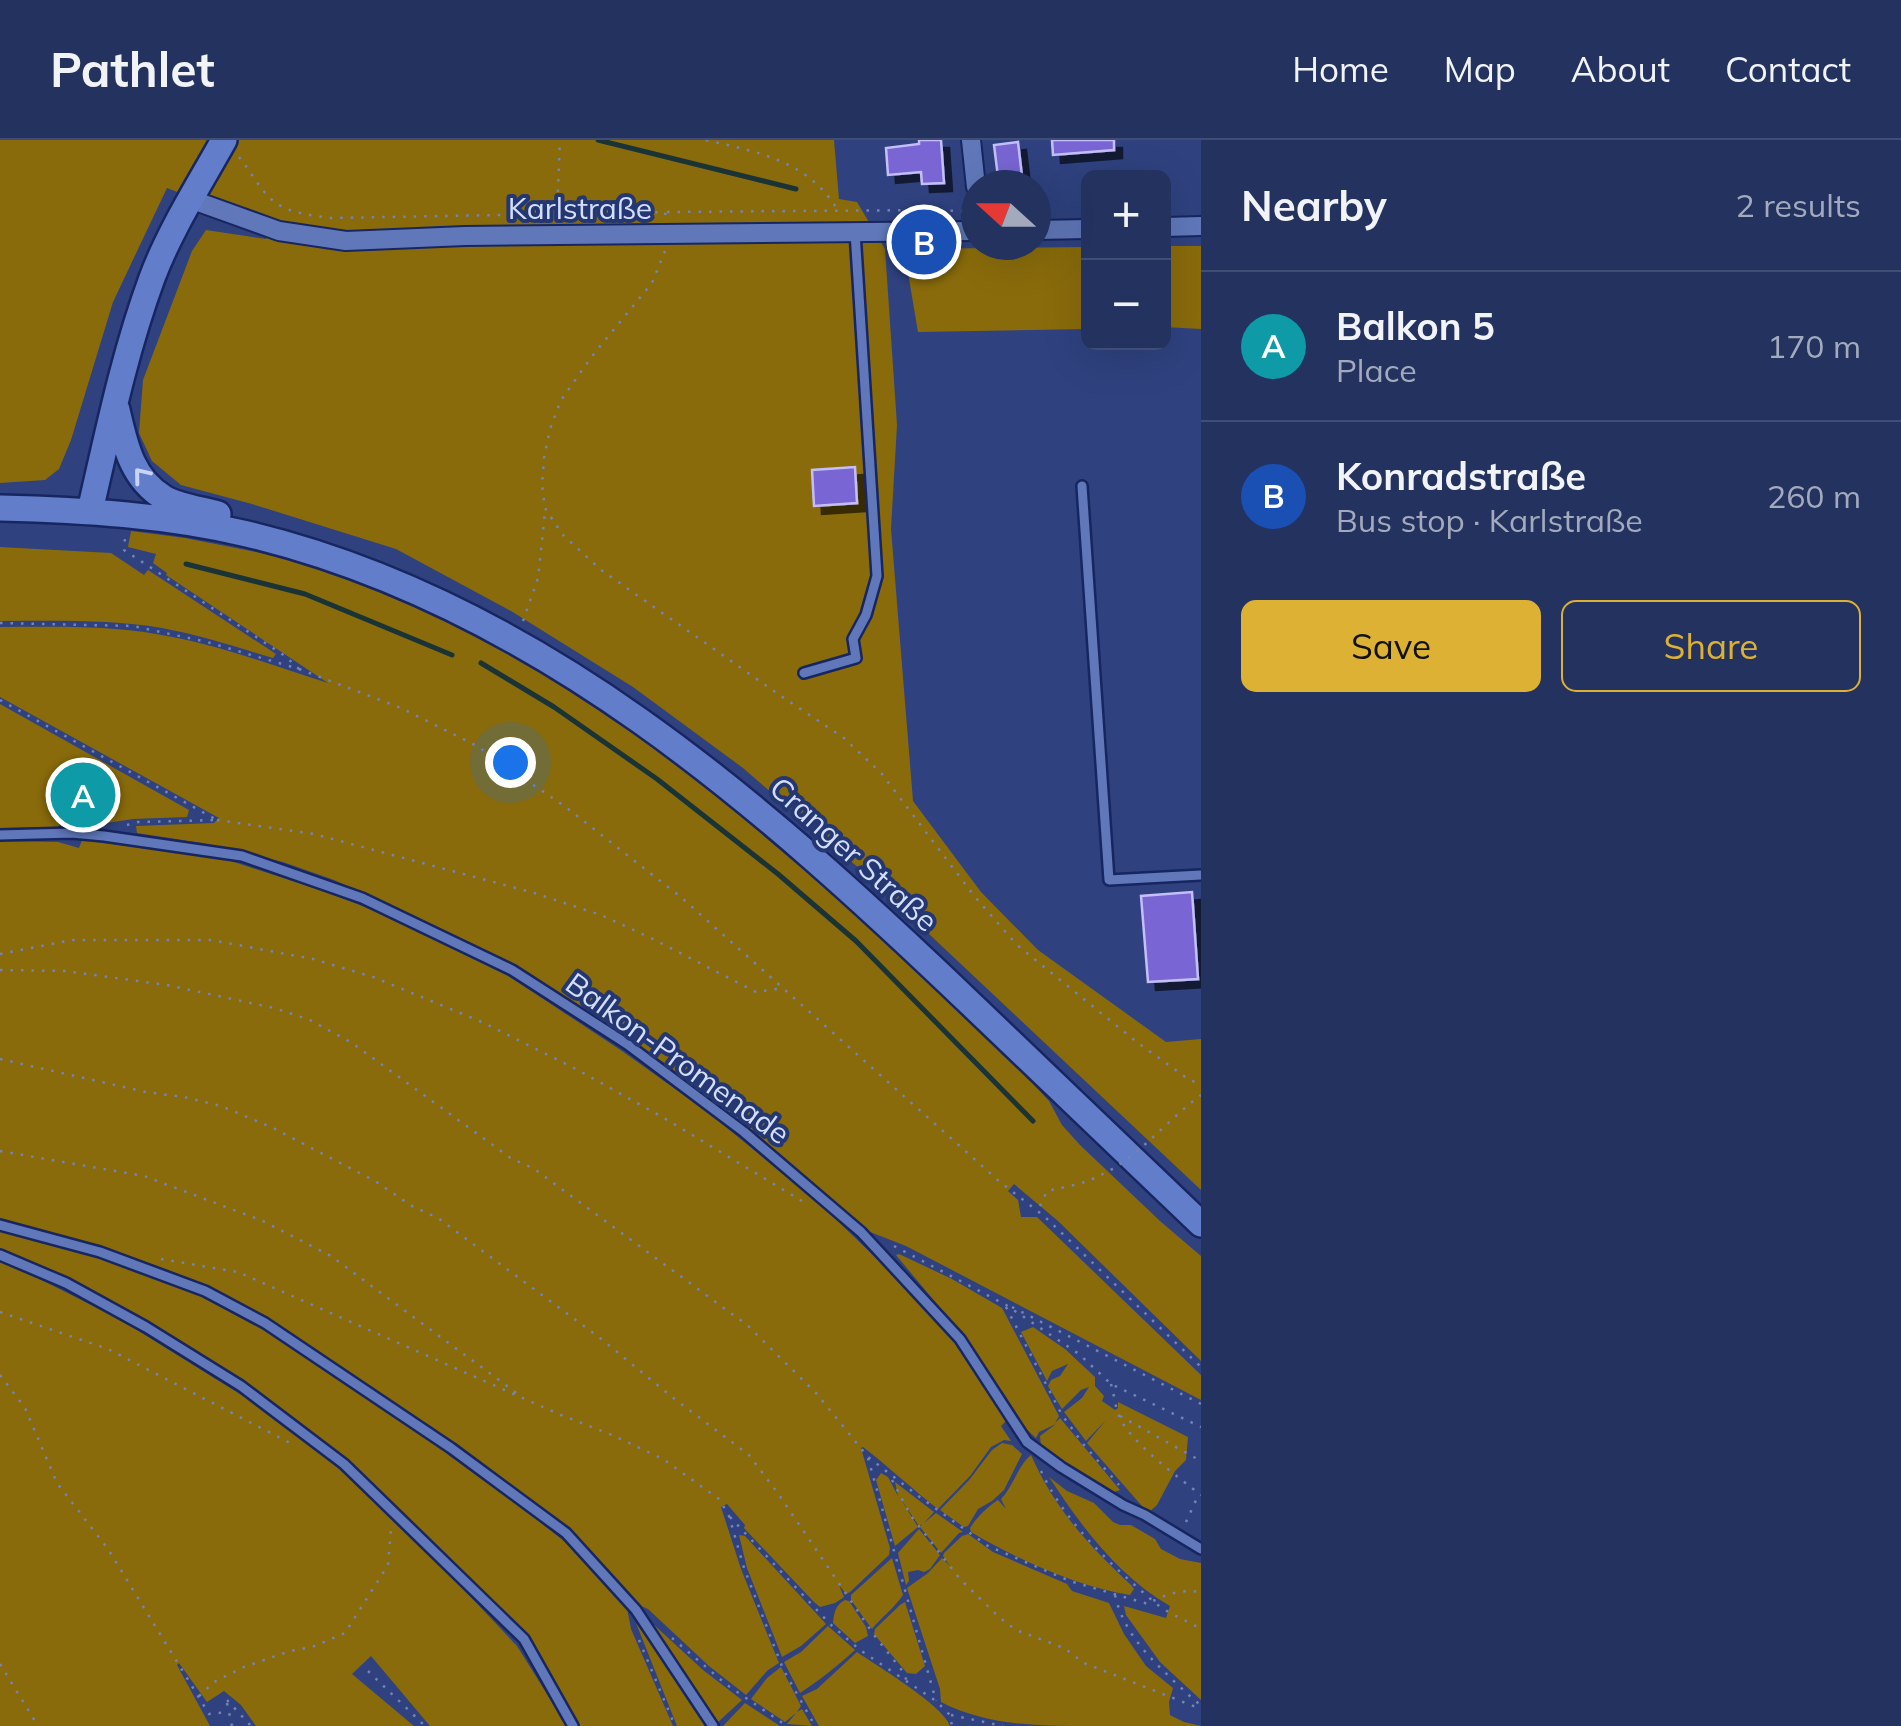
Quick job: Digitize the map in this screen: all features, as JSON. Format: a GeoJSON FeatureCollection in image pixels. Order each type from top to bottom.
{"type":"FeatureCollection","features":[{"type":"Feature","properties":{"kind":"main road"},"geometry":{"type":"LineString","coordinates":[[90,511],[115,400],[153,275],[222,143]]}},
{"type":"Feature","properties":{"kind":"main road","name":"Cranger Straße"},"geometry":{"type":"LineString","coordinates":[[115,400],[133,467],[165,499],[306,538],[390,567],[418,592]]}},
{"type":"Feature","properties":{"kind":"main road","name":"Cranger Straße"},"geometry":{"type":"LineString","coordinates":[[0,508],[90,511],[249,534],[343,563],[418,592],[580,680],[730,786],[786,834],[888,925],[1201,1224]]}},
{"type":"Feature","properties":{"kind":"street"},"geometry":{"type":"LineString","coordinates":[[971,140],[974,170]]}},
{"type":"Feature","properties":{"kind":"street","name":"Karlstraße"},"geometry":{"type":"LineString","coordinates":[[190,198],[280,231],[346,241],[465,236],[961,231]]}},
{"type":"Feature","properties":{"kind":"street"},"geometry":{"type":"LineString","coordinates":[[1171,227],[1201,226]]}},
{"type":"Feature","properties":{"kind":"street"},"geometry":{"type":"LineString","coordinates":[[1051,229],[1081,228]]}},
{"type":"Feature","properties":{"kind":"lane"},"geometry":{"type":"LineString","coordinates":[[804,673],[856,658],[853,639],[866,616],[878,576],[855,232]]}},
{"type":"Feature","properties":{"kind":"lane"},"geometry":{"type":"LineString","coordinates":[[1082,486],[1110,880],[1201,875]]}},
{"type":"Feature","properties":{"kind":"lane","name":"Balkon-Promenade"},"geometry":{"type":"LineString","coordinates":[[0,835],[72,833],[242,856],[362,898],[512,970],[627,1044],[744,1132],[861,1232],[960,1339],[1027,1442],[1122,1505],[1201,1549]]}},
{"type":"Feature","properties":{"kind":"lane"},"geometry":{"type":"LineString","coordinates":[[0,1225],[136,1264],[206,1291],[264,1322],[451,1448],[566,1533],[636,1610],[713,1726]]}},
{"type":"Feature","properties":{"kind":"lane"},"geometry":{"type":"LineString","coordinates":[[0,1254],[66,1283],[146,1327],[241,1386],[344,1464],[524,1639],[573,1726]]}},
{"type":"Feature","properties":{"kind":"path"},"geometry":{"type":"LineString","coordinates":[[557,214],[560,140]]}},
{"type":"Feature","properties":{"kind":"path"},"geometry":{"type":"LineString","coordinates":[[706,140],[795,166],[826,194],[837,211]]}},
{"type":"Feature","properties":{"kind":"path"},"geometry":{"type":"LineString","coordinates":[[222,143],[240,158],[270,199],[288,209],[331,218],[961,212]]}},
{"type":"Feature","properties":{"kind":"path"},"geometry":{"type":"LineString","coordinates":[[516,642],[538,578],[545,508],[544,458],[550,429],[561,400],[652,283],[665,255],[666,212]]}},
{"type":"Feature","properties":{"kind":"path"},"geometry":{"type":"LineString","coordinates":[[545,508],[562,534],[601,570],[844,738],[882,774],[975,896],[1018,945],[1138,1043],[1201,1085]]}},
{"type":"Feature","properties":{"kind":"path"},"geometry":{"type":"LineString","coordinates":[[127,515],[124,550],[299,668]]}},
{"type":"Feature","properties":{"kind":"path"},"geometry":{"type":"LineString","coordinates":[[0,623],[133,626],[207,642],[299,668],[401,708],[477,746],[567,808],[682,898],[1000,1182],[1039,1209],[1201,1367]]}},
{"type":"Feature","properties":{"kind":"path"},"geometry":{"type":"LineString","coordinates":[[0,700],[216,820]]}},
{"type":"Feature","properties":{"kind":"path"},"geometry":{"type":"LineString","coordinates":[[74,824],[84,794]]}},
{"type":"Feature","properties":{"kind":"path"},"geometry":{"type":"LineString","coordinates":[[104,836],[109,829],[138,822],[216,820],[314,834],[532,892],[601,915],[756,992],[784,988]]}},
{"type":"Feature","properties":{"kind":"path"},"geometry":{"type":"LineString","coordinates":[[0,954],[72,940],[212,940],[313,959],[372,977],[482,1022],[664,1118],[800,1201],[824,1201]]}},
{"type":"Feature","properties":{"kind":"path"},"geometry":{"type":"LineString","coordinates":[[0,970],[64,971],[167,985],[274,1008],[310,1020],[352,1043],[512,1159],[533,1168],[747,1324],[816,1393],[868,1457],[988,1546],[1070,1580],[1148,1604],[1170,1594],[1201,1592]]}},
{"type":"Feature","properties":{"kind":"path"},"geometry":{"type":"LineString","coordinates":[[0,1059],[220,1106],[271,1127],[438,1218],[749,1455],[907,1682]]}},
{"type":"Feature","properties":{"kind":"path"},"geometry":{"type":"LineString","coordinates":[[1039,1209],[1047,1191],[1100,1176],[1128,1158],[1201,1095]]}},
{"type":"Feature","properties":{"kind":"path"},"geometry":{"type":"LineString","coordinates":[[0,1151],[144,1176],[263,1221],[331,1256],[525,1399]]}},
{"type":"Feature","properties":{"kind":"path"},"geometry":{"type":"LineString","coordinates":[[894,1246],[1006,1305],[1079,1354],[1111,1384],[1201,1426]]}},
{"type":"Feature","properties":{"kind":"path"},"geometry":{"type":"LineString","coordinates":[[136,1264],[152,1258],[238,1272],[664,1459],[719,1498],[784,1669],[815,1726]]}},
{"type":"Feature","properties":{"kind":"path"},"geometry":{"type":"LineString","coordinates":[[1006,1305],[1201,1404]]}},
{"type":"Feature","properties":{"kind":"path"},"geometry":{"type":"LineString","coordinates":[[1006,1305],[1062,1415],[1120,1487]]}},
{"type":"Feature","properties":{"kind":"path"},"geometry":{"type":"LineString","coordinates":[[0,1312],[108,1349],[303,1450]]}},
{"type":"Feature","properties":{"kind":"path"},"geometry":{"type":"LineString","coordinates":[[0,1375],[25,1408],[57,1483],[108,1549],[209,1714],[228,1712]]}},
{"type":"Feature","properties":{"kind":"path"},"geometry":{"type":"LineString","coordinates":[[1111,1384],[1118,1416],[1126,1428],[1199,1497],[1182,1532]]}},
{"type":"Feature","properties":{"kind":"path"},"geometry":{"type":"LineString","coordinates":[[1118,1416],[1201,1460]]}},
{"type":"Feature","properties":{"kind":"path"},"geometry":{"type":"LineString","coordinates":[[868,1457],[936,1701]]}},
{"type":"Feature","properties":{"kind":"path"},"geometry":{"type":"LineString","coordinates":[[1042,1473],[1076,1528],[1152,1601],[1201,1629]]}},
{"type":"Feature","properties":{"kind":"path"},"geometry":{"type":"LineString","coordinates":[[892,1477],[899,1497],[960,1580],[1016,1630],[1064,1648],[1084,1663],[1201,1707]]}},
{"type":"Feature","properties":{"kind":"path"},"geometry":{"type":"LineString","coordinates":[[198,1697],[214,1682],[244,1667],[290,1651],[312,1648],[345,1633],[388,1565],[392,1511]]}},
{"type":"Feature","properties":{"kind":"path"},"geometry":{"type":"LineString","coordinates":[[729,1516],[830,1624],[860,1650],[936,1701],[950,1715],[1000,1726]]}},
{"type":"Feature","properties":{"kind":"path"},"geometry":{"type":"LineString","coordinates":[[1116,1594],[1119,1614],[1132,1637],[1201,1707]]}},
{"type":"Feature","properties":{"kind":"path"},"geometry":{"type":"LineString","coordinates":[[636,1610],[632,1619],[639,1641],[675,1726]]}},
{"type":"Feature","properties":{"kind":"path"},"geometry":{"type":"LineString","coordinates":[[667,1633],[727,1685],[787,1726]]}},
{"type":"Feature","properties":{"kind":"path"},"geometry":{"type":"LineString","coordinates":[[0,1664],[38,1726]]}},
{"type":"Feature","properties":{"kind":"path"},"geometry":{"type":"LineString","coordinates":[[368,1671],[425,1726]]}},
{"type":"Feature","properties":{"kind":"path"},"geometry":{"type":"LineString","coordinates":[[232,1726],[228,1700],[251,1726]]}},
{"type":"Feature","properties":{"kind":"path"},"geometry":{"type":"LineString","coordinates":[[950,1715],[952,1726]]}},
{"type":"Feature","properties":{"kind":"path"},"geometry":{"type":"LineString","coordinates":[[986,1726],[1000,1726]]}},
{"type":"Feature","properties":{"kind":"shaded area"},"geometry":{"type":"Polygon","coordinates":[[[0,140],[834,140],[839,199],[857,202],[885,249],[897,425],[891,529],[913,801],[981,892],[1038,950],[1166,1042],[1201,1039],[1201,1190],[861,870],[743,768],[633,687],[511,611],[396,549],[181,485],[152,461],[139,433],[143,380],[192,251],[206,230],[266,239],[269,228],[167,188],[113,302],[59,469],[45,480],[0,483],[0,140]]]}},
{"type":"Feature","properties":{"kind":"shaded area"},"geometry":{"type":"Polygon","coordinates":[[[1171,246],[1201,246],[1201,329],[1171,327],[1171,246]]]}},
{"type":"Feature","properties":{"kind":"shaded area"},"geometry":{"type":"Polygon","coordinates":[[[1051,247],[1081,247],[1081,329],[918,332],[904,249],[961,248],[961,260],[1051,260],[1051,247]]]}},
{"type":"Feature","properties":{"kind":"shaded area"},"geometry":{"type":"Polygon","coordinates":[[[131,531],[287,558],[403,598],[513,652],[671,754],[819,876],[987,1035],[1049,1101],[1062,1125],[1080,1145],[1201,1256],[1201,1361],[1058,1221],[1014,1184],[1008,1191],[1018,1200],[1021,1217],[1037,1217],[1201,1375],[1201,1400],[906,1246],[865,1230],[663,1062],[535,978],[334,880],[283,862],[137,833],[136,826],[214,823],[219,818],[0,697],[0,627],[98,628],[156,634],[221,649],[328,683],[166,575],[153,563],[156,554],[128,547],[131,531]]]}},
{"type":"Feature","properties":{"kind":"shaded area"},"geometry":{"type":"Polygon","coordinates":[[[0,547],[111,553],[144,575],[148,570],[276,654],[273,658],[142,625],[0,621],[0,547]]]}},
{"type":"Feature","properties":{"kind":"shaded area"},"geometry":{"type":"Polygon","coordinates":[[[0,704],[189,810],[187,817],[87,826],[85,820],[66,815],[58,827],[0,828],[0,704]]]}},
{"type":"Feature","properties":{"kind":"shaded area"},"geometry":{"type":"Polygon","coordinates":[[[82,840],[225,859],[383,914],[510,977],[709,1113],[823,1207],[926,1306],[1007,1420],[1001,1426],[1011,1441],[991,1447],[938,1509],[861,1448],[889,1555],[850,1592],[846,1594],[839,1585],[844,1597],[820,1607],[744,1528],[727,1504],[721,1507],[779,1663],[746,1695],[648,1609],[634,1603],[569,1532],[453,1445],[268,1320],[208,1287],[154,1265],[0,1222],[0,841],[58,842],[79,848],[82,840]]]}},
{"type":"Feature","properties":{"kind":"shaded area"},"geometry":{"type":"Polygon","coordinates":[[[0,1231],[106,1260],[204,1295],[262,1327],[450,1451],[564,1541],[627,1608],[631,1629],[673,1726],[578,1726],[525,1638],[344,1460],[243,1383],[149,1323],[54,1273],[0,1251],[0,1231]]]}},
{"type":"Feature","properties":{"kind":"shaded area"},"geometry":{"type":"Polygon","coordinates":[[[896,1255],[1002,1308],[1059,1416],[1055,1423],[1060,1418],[1120,1490],[1111,1493],[1063,1465],[1041,1446],[1040,1436],[1056,1424],[1039,1432],[1036,1438],[1021,1424],[961,1333],[896,1255]]]}},
{"type":"Feature","properties":{"kind":"shaded area"},"geometry":{"type":"Polygon","coordinates":[[[0,1259],[121,1320],[264,1409],[337,1467],[449,1574],[517,1646],[567,1726],[430,1726],[371,1656],[352,1674],[414,1726],[256,1726],[241,1705],[224,1691],[207,1702],[179,1663],[210,1726],[0,1726],[0,1259]]]}},
{"type":"Feature","properties":{"kind":"shaded area"},"geometry":{"type":"Polygon","coordinates":[[[1033,1327],[1095,1377],[1095,1386],[1104,1396],[1102,1401],[1115,1410],[1118,1402],[1188,1437],[1186,1460],[1148,1513],[1087,1443],[1106,1420],[1086,1441],[1064,1412],[1089,1387],[1062,1409],[1048,1386],[1068,1364],[1052,1371],[1047,1381],[1021,1332],[1033,1327]]]}},
{"type":"Feature","properties":{"kind":"shaded area"},"geometry":{"type":"Polygon","coordinates":[[[1002,1443],[1012,1445],[1022,1454],[1004,1490],[978,1509],[964,1527],[940,1510],[1002,1443]]]}},
{"type":"Feature","properties":{"kind":"shaded area"},"geometry":{"type":"Polygon","coordinates":[[[1031,1455],[1074,1525],[1134,1589],[1130,1595],[1048,1571],[971,1532],[976,1520],[998,1500],[1006,1509],[1001,1499],[1031,1455]]]}},
{"type":"Feature","properties":{"kind":"shaded area"},"geometry":{"type":"Polygon","coordinates":[[[881,1473],[888,1477],[898,1496],[895,1482],[934,1512],[924,1523],[936,1513],[963,1532],[941,1553],[900,1498],[918,1527],[895,1546],[876,1480],[881,1473]]]}},
{"type":"Feature","properties":{"kind":"shaded area"},"geometry":{"type":"Polygon","coordinates":[[[1049,1477],[1067,1491],[1094,1503],[1113,1522],[1131,1525],[1180,1559],[1201,1563],[1201,1700],[1160,1662],[1126,1615],[1124,1606],[1166,1618],[1170,1606],[1117,1565],[1049,1477]]]}},
{"type":"Feature","properties":{"kind":"shaded area"},"geometry":{"type":"Polygon","coordinates":[[[919,1529],[940,1555],[930,1569],[908,1572],[906,1585],[898,1553],[919,1529]]]}},
{"type":"Feature","properties":{"kind":"shaded area"},"geometry":{"type":"Polygon","coordinates":[[[968,1534],[993,1552],[1067,1584],[1072,1591],[1109,1603],[1146,1666],[1173,1688],[1170,1715],[1201,1726],[1034,1725],[977,1716],[941,1702],[907,1588],[942,1558],[950,1566],[944,1553],[968,1534]]]}},
{"type":"Feature","properties":{"kind":"shaded area"},"geometry":{"type":"Polygon","coordinates":[[[739,1535],[745,1536],[826,1624],[782,1657],[747,1568],[739,1535]]]}},
{"type":"Feature","properties":{"kind":"shaded area"},"geometry":{"type":"Polygon","coordinates":[[[892,1558],[903,1595],[872,1629],[851,1595],[892,1558]]]}},
{"type":"Feature","properties":{"kind":"shaded area"},"geometry":{"type":"Polygon","coordinates":[[[845,1600],[866,1627],[868,1636],[855,1643],[833,1623],[837,1607],[845,1600]]]}},
{"type":"Feature","properties":{"kind":"shaded area"},"geometry":{"type":"Polygon","coordinates":[[[905,1602],[925,1666],[916,1674],[907,1673],[874,1634],[905,1602]]]}},
{"type":"Feature","properties":{"kind":"shaded area"},"geometry":{"type":"Polygon","coordinates":[[[636,1623],[649,1636],[708,1726],[677,1726],[636,1623]]]}},
{"type":"Feature","properties":{"kind":"shaded area"},"geometry":{"type":"Polygon","coordinates":[[[652,1623],[742,1700],[717,1723],[652,1623]]]}},
{"type":"Feature","properties":{"kind":"shaded area"},"geometry":{"type":"Polygon","coordinates":[[[828,1626],[855,1650],[800,1693],[784,1662],[801,1652],[828,1626]]]}},
{"type":"Feature","properties":{"kind":"shaded area"},"geometry":{"type":"Polygon","coordinates":[[[857,1652],[923,1697],[950,1726],[819,1726],[802,1696],[817,1689],[857,1652]]]}},
{"type":"Feature","properties":{"kind":"shaded area"},"geometry":{"type":"Polygon","coordinates":[[[781,1667],[801,1706],[797,1712],[802,1709],[812,1726],[787,1724],[796,1713],[785,1722],[751,1699],[781,1667]]]}},
{"type":"Feature","properties":{"kind":"shaded area"},"geometry":{"type":"Polygon","coordinates":[[[745,1703],[780,1726],[723,1726],[745,1703]]]}},
{"type":"Feature","properties":{"kind":"building"},"geometry":{"type":"Polygon","coordinates":[[[919,140],[941,140],[944,183],[922,184],[921,172],[888,175],[886,148],[919,144],[919,140]]]}},
{"type":"Feature","properties":{"kind":"building"},"geometry":{"type":"Polygon","coordinates":[[[1052,140],[1114,140],[1114,150],[1053,155],[1052,140]]]}},
{"type":"Feature","properties":{"kind":"building"},"geometry":{"type":"Polygon","coordinates":[[[1018,142],[1021,170],[997,170],[994,145],[1018,142]]]}},
{"type":"Feature","properties":{"kind":"building"},"geometry":{"type":"Polygon","coordinates":[[[855,467],[857,503],[814,506],[812,470],[855,467]]]}},
{"type":"Feature","properties":{"kind":"building"},"geometry":{"type":"Polygon","coordinates":[[[1192,892],[1198,979],[1148,982],[1141,896],[1192,892]]]}},
{"type":"Feature","properties":{"kind":"waterway"},"geometry":{"type":"LineString","coordinates":[[598,140],[796,189]]}},
{"type":"Feature","properties":{"kind":"waterway"},"geometry":{"type":"LineString","coordinates":[[186,564],[305,594],[452,655]]}},
{"type":"Feature","properties":{"kind":"waterway"},"geometry":{"type":"LineString","coordinates":[[481,663],[554,707],[657,779],[778,874],[856,941],[1033,1121]]}},
{"type":"Feature","properties":{"kind":"place","name":"Konradstraße"},"geometry":{"type":"Point","coordinates":[924,242]}},
{"type":"Feature","properties":{"kind":"place","name":"Balkon 5"},"geometry":{"type":"Point","coordinates":[83,795]}}]}
